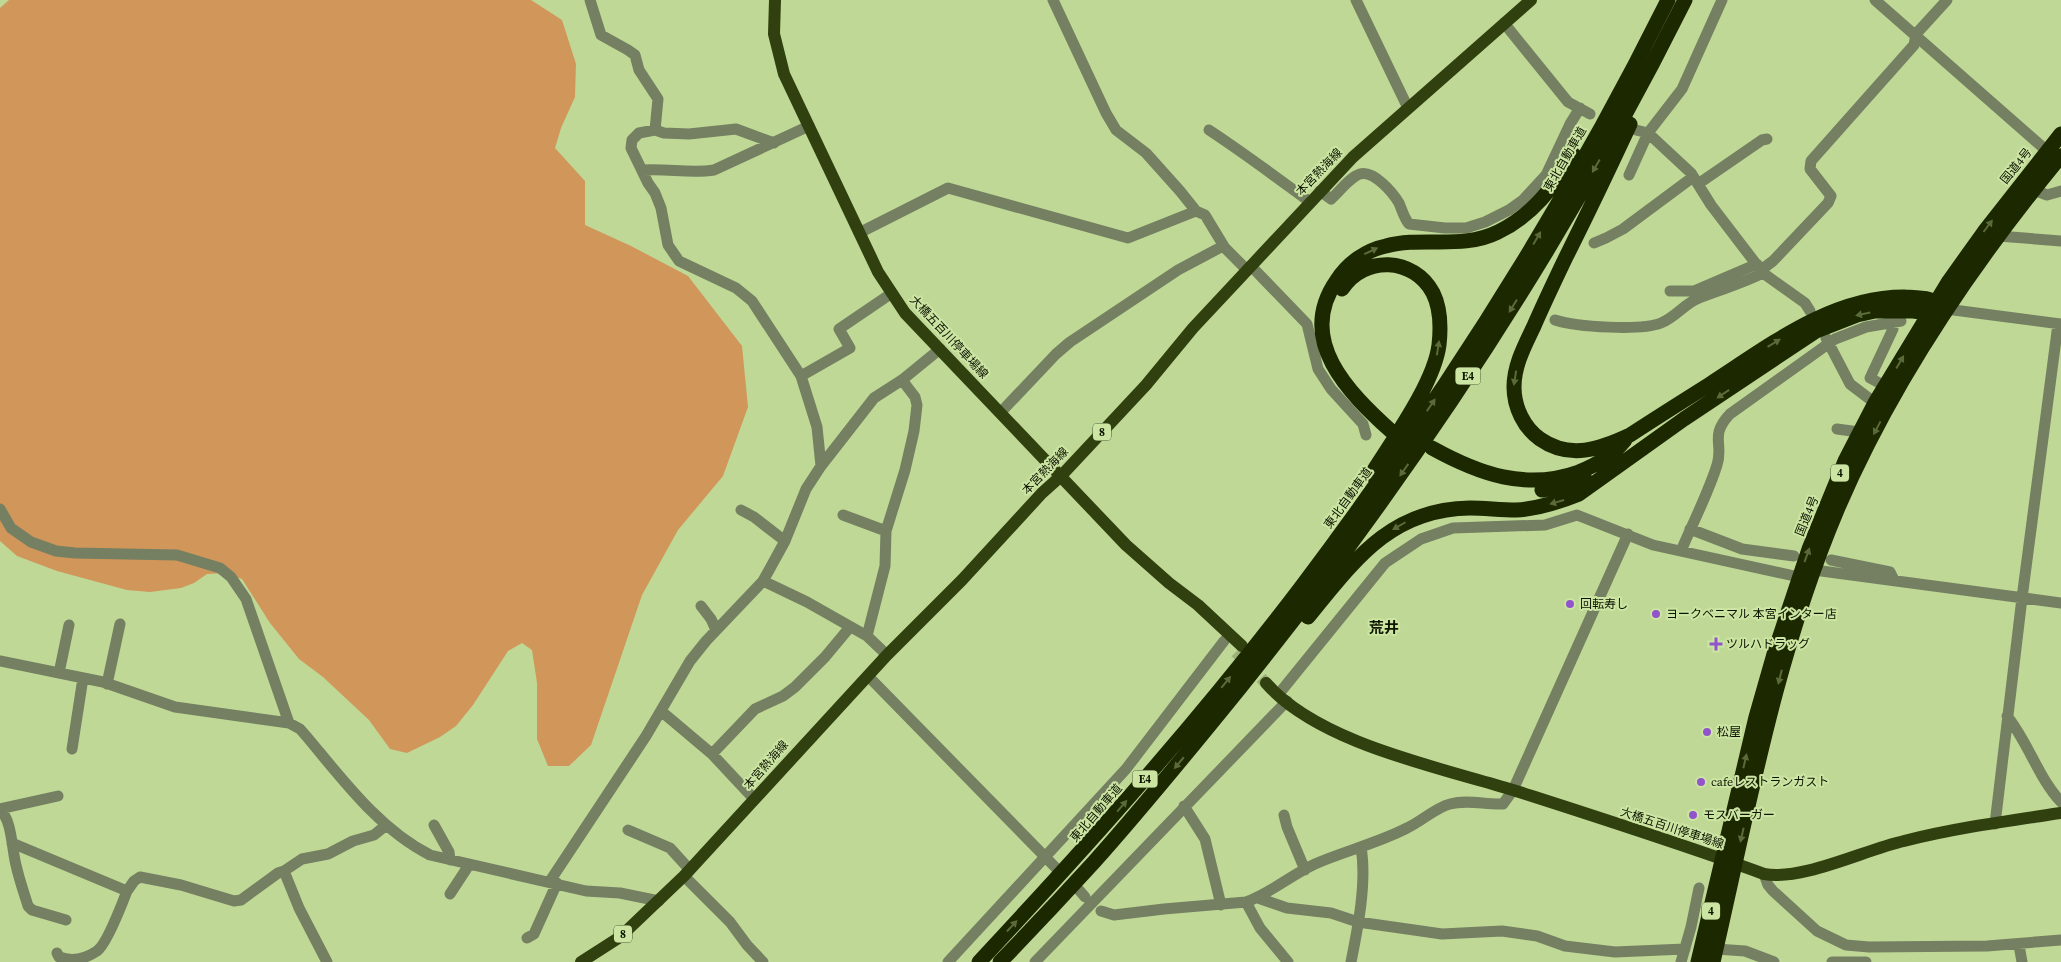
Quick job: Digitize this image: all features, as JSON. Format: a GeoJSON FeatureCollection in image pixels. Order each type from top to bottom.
{"type":"FeatureCollection","features":[{"type":"Feature","properties":{"kind":"highway"},"geometry":{"type":"LineString","coordinates":[[1301,587],[1405,421],[1425,385],[1436,360],[1441,321],[1432,292],[1421,278],[1404,267],[1382,264],[1361,270],[1340,292],[1334,311],[1333,330],[1338,353],[1350,376],[1394,426],[1350,392],[1333,366],[1327,352],[1324,339],[1323,316],[1328,296],[1334,285],[1347,267],[1383,246],[1406,242],[1450,243],[1473,241],[1498,232],[1528,212],[1552,187],[1572,158],[1667,0]]}},
{"type":"Feature","properties":{"kind":"highway","name":"東北自動車道"},"geometry":{"type":"LineString","coordinates":[[979,962],[1084,850],[1154,769],[1301,587],[1402,447],[1510,282],[1604,122],[1667,0]]}},
{"type":"Feature","properties":{"kind":"highway"},"geometry":{"type":"LineString","coordinates":[[1686,0],[1663,56],[1524,346],[1515,376],[1515,400],[1519,413],[1526,424],[1535,435],[1546,443],[1558,448],[1582,451],[1610,444],[1630,435],[1811,321],[1851,304],[1874,299],[1914,298],[1937,308]]}},
{"type":"Feature","properties":{"kind":"highway","name":"E4"},"geometry":{"type":"LineString","coordinates":[[1000,962],[1094,861],[1210,726],[1364,528],[1450,403],[1543,257],[1632,102],[1686,0]]}},
{"type":"Feature","properties":{"kind":"highway","name":"国道4号"},"geometry":{"type":"LineString","coordinates":[[1698,962],[1729,862],[1785,656],[1814,570],[1837,510],[1870,441],[1908,372],[1937,308],[2034,190],[2054,154],[2061,134]]}},
{"type":"Feature","properties":{"kind":"highway","name":"国道4号"},"geometry":{"type":"LineString","coordinates":[[1714,955],[1756,717],[1799,577],[1841,470],[1859,432],[1885,386],[1937,308],[1984,232],[2054,154]]}},
{"type":"Feature","properties":{"kind":"highway"},"geometry":{"type":"LineString","coordinates":[[1210,726],[1278,654],[1340,578],[1364,552],[1398,525],[1447,509],[1515,510],[1534,508],[1572,496],[1600,479],[1684,419],[1816,331],[1857,315],[1875,311],[1937,308]]}},
{"type":"Feature","properties":{"kind":"highway"},"geometry":{"type":"LineString","coordinates":[[1600,479],[1544,490],[1512,488],[1478,480],[1430,452],[1497,476],[1528,481],[1543,480],[1558,478],[1590,468],[1614,454],[1630,435]]}},
{"type":"Feature","properties":{"kind":"main road","name":"大橋五百川停車場線"},"geometry":{"type":"LineString","coordinates":[[775,0],[773,19],[777,50],[784,74],[878,272],[906,313],[1002,412],[1126,545],[1169,583],[1198,605],[1239,649],[1224,641],[1169,583]]}},
{"type":"Feature","properties":{"kind":"main road","name":"本宮熱海線"},"geometry":{"type":"LineString","coordinates":[[581,962],[620,937],[687,873],[886,655],[962,580],[1146,385],[1193,328],[1352,158],[1531,0]]}},
{"type":"Feature","properties":{"kind":"main road","name":"大橋五百川停車場線"},"geometry":{"type":"LineString","coordinates":[[1268,680],[1275,694],[1285,696],[1311,720],[1364,744],[1513,790],[1764,874],[1777,876],[1798,874],[1903,841],[2061,813]]}},
{"type":"Feature","properties":{"kind":"street"},"geometry":{"type":"LineString","coordinates":[[590,0],[601,35],[635,56],[639,70],[656,94],[658,99],[655,130]]}},
{"type":"Feature","properties":{"kind":"street"},"geometry":{"type":"LineString","coordinates":[[1053,0],[1106,113],[1116,130],[1146,153],[1196,211],[1205,215],[1223,246],[1249,268],[1307,324],[1318,369],[1331,389],[1363,424],[1366,435]]}},
{"type":"Feature","properties":{"kind":"street"},"geometry":{"type":"LineString","coordinates":[[1356,0],[1408,108]]}},
{"type":"Feature","properties":{"kind":"street"},"geometry":{"type":"LineString","coordinates":[[1629,175],[1648,133],[1682,89],[1722,0]]}},
{"type":"Feature","properties":{"kind":"street"},"geometry":{"type":"LineString","coordinates":[[1875,0],[2054,154]]}},
{"type":"Feature","properties":{"kind":"street"},"geometry":{"type":"LineString","coordinates":[[1555,320],[1570,324],[1598,326],[1651,326],[1663,322],[1698,298],[1740,284],[1773,261],[1828,203],[1831,196],[1810,169],[1812,161],[1914,45],[1916,34],[1947,0]]}},
{"type":"Feature","properties":{"kind":"street"},"geometry":{"type":"LineString","coordinates":[[1320,191],[1330,199],[1355,177],[1360,174],[1368,174],[1385,185],[1398,202],[1409,224],[1445,228],[1474,226],[1509,210],[1523,200],[1546,175],[1570,124],[1585,111],[1568,102],[1504,23]]}},
{"type":"Feature","properties":{"kind":"street"},"geometry":{"type":"LineString","coordinates":[[643,170],[663,168],[714,170],[809,126]]}},
{"type":"Feature","properties":{"kind":"street"},"geometry":{"type":"LineString","coordinates":[[774,142],[736,129],[689,134],[664,133],[655,130],[638,133],[632,140],[632,152],[661,208],[666,236],[673,254],[679,261],[744,293],[752,301],[801,376],[817,427],[820,466]]}},
{"type":"Feature","properties":{"kind":"street"},"geometry":{"type":"LineString","coordinates":[[1209,130],[1254,159],[1269,174],[1310,202]]}},
{"type":"Feature","properties":{"kind":"street"},"geometry":{"type":"LineString","coordinates":[[1636,130],[1648,133],[1695,181],[1761,269],[1805,303],[1810,311]]}},
{"type":"Feature","properties":{"kind":"street"},"geometry":{"type":"LineString","coordinates":[[1594,243],[1623,229],[1672,191],[1695,181],[1762,140],[1767,139]]}},
{"type":"Feature","properties":{"kind":"street"},"geometry":{"type":"LineString","coordinates":[[859,233],[948,188],[1128,238],[1196,211]]}},
{"type":"Feature","properties":{"kind":"street"},"geometry":{"type":"LineString","coordinates":[[2034,190],[2047,195],[2061,191]]}},
{"type":"Feature","properties":{"kind":"street"},"geometry":{"type":"LineString","coordinates":[[1998,236],[2061,241]]}},
{"type":"Feature","properties":{"kind":"street"},"geometry":{"type":"LineString","coordinates":[[1002,412],[1056,354],[1070,342],[1178,270],[1223,246]]}},
{"type":"Feature","properties":{"kind":"street"},"geometry":{"type":"LineString","coordinates":[[1670,292],[1694,291],[1761,269]]}},
{"type":"Feature","properties":{"kind":"street"},"geometry":{"type":"LineString","coordinates":[[801,376],[850,348],[839,329],[892,293]]}},
{"type":"Feature","properties":{"kind":"street"},"geometry":{"type":"LineString","coordinates":[[1937,308],[2060,324],[2022,598],[1995,824]]}},
{"type":"Feature","properties":{"kind":"street"},"geometry":{"type":"LineString","coordinates":[[1681,551],[1718,463],[1717,440],[1722,422],[1730,414],[1826,340],[1866,327],[1897,322],[1870,378],[1885,386]]}},
{"type":"Feature","properties":{"kind":"street"},"geometry":{"type":"LineString","coordinates":[[1826,340],[1850,384],[1875,403]]}},
{"type":"Feature","properties":{"kind":"street"},"geometry":{"type":"LineString","coordinates":[[527,938],[534,934],[554,882],[661,711],[690,660],[763,581],[785,541],[806,489],[820,466],[874,398],[902,380],[940,349]]}},
{"type":"Feature","properties":{"kind":"street"},"geometry":{"type":"LineString","coordinates":[[867,636],[885,566],[886,530],[905,470],[914,431],[917,405],[915,397],[902,380]]}},
{"type":"Feature","properties":{"kind":"street"},"geometry":{"type":"LineString","coordinates":[[1837,430],[1859,432]]}},
{"type":"Feature","properties":{"kind":"street"},"geometry":{"type":"LineString","coordinates":[[0,509],[11,528],[31,542],[56,551],[176,555],[220,568],[231,577],[246,599],[289,723]]}},
{"type":"Feature","properties":{"kind":"street"},"geometry":{"type":"LineString","coordinates":[[741,510],[754,517],[785,541]]}},
{"type":"Feature","properties":{"kind":"street"},"geometry":{"type":"LineString","coordinates":[[1035,962],[1184,806],[1285,696],[1385,563],[1409,546],[1434,534],[1453,528],[1544,525],[1577,515],[1653,545],[1799,577]]}},
{"type":"Feature","properties":{"kind":"street"},"geometry":{"type":"LineString","coordinates":[[843,516],[886,530]]}},
{"type":"Feature","properties":{"kind":"street"},"geometry":{"type":"LineString","coordinates":[[1690,529],[1742,549],[1794,556]]}},
{"type":"Feature","properties":{"kind":"street"},"geometry":{"type":"LineString","coordinates":[[1101,911],[1114,915],[1246,902],[1258,898],[1305,870],[1420,822],[1442,806],[1461,802],[1489,805],[1503,804],[1513,790],[1628,534]]}},
{"type":"Feature","properties":{"kind":"street"},"geometry":{"type":"LineString","coordinates":[[1831,560],[1890,572],[1894,580]]}},
{"type":"Feature","properties":{"kind":"street"},"geometry":{"type":"LineString","coordinates":[[1814,570],[2061,604]]}},
{"type":"Feature","properties":{"kind":"street"},"geometry":{"type":"LineString","coordinates":[[763,581],[806,602],[867,636],[886,655]]}},
{"type":"Feature","properties":{"kind":"street"},"geometry":{"type":"LineString","coordinates":[[701,606],[711,619],[716,630]]}},
{"type":"Feature","properties":{"kind":"street"},"geometry":{"type":"LineString","coordinates":[[58,673],[68,624]]}},
{"type":"Feature","properties":{"kind":"street"},"geometry":{"type":"LineString","coordinates":[[107,684],[120,624]]}},
{"type":"Feature","properties":{"kind":"street"},"geometry":{"type":"LineString","coordinates":[[712,754],[755,709],[783,696],[795,687],[825,657],[850,627]]}},
{"type":"Feature","properties":{"kind":"street"},"geometry":{"type":"LineString","coordinates":[[948,962],[1126,769],[1224,641]]}},
{"type":"Feature","properties":{"kind":"street"},"geometry":{"type":"LineString","coordinates":[[0,661],[107,684],[175,707],[289,723],[300,729],[385,826],[414,847],[430,855],[554,882],[586,891],[620,893],[659,901]]}},
{"type":"Feature","properties":{"kind":"street"},"geometry":{"type":"LineString","coordinates":[[868,676],[1056,868]]}},
{"type":"Feature","properties":{"kind":"street"},"geometry":{"type":"LineString","coordinates":[[72,749],[83,678]]}},
{"type":"Feature","properties":{"kind":"street"},"geometry":{"type":"LineString","coordinates":[[661,711],[712,754],[754,800]]}},
{"type":"Feature","properties":{"kind":"street"},"geometry":{"type":"LineString","coordinates":[[2007,716],[2019,730],[2047,783],[2061,802]]}},
{"type":"Feature","properties":{"kind":"street"},"geometry":{"type":"LineString","coordinates":[[58,796],[0,809],[5,815],[15,863],[28,906],[32,910],[66,920]]}},
{"type":"Feature","properties":{"kind":"street"},"geometry":{"type":"LineString","coordinates":[[1184,806],[1204,839],[1222,905]]}},
{"type":"Feature","properties":{"kind":"street"},"geometry":{"type":"LineString","coordinates":[[1284,815],[1305,870]]}},
{"type":"Feature","properties":{"kind":"street"},"geometry":{"type":"LineString","coordinates":[[434,825],[449,852],[450,860]]}},
{"type":"Feature","properties":{"kind":"street"},"geometry":{"type":"LineString","coordinates":[[57,953],[59,957],[74,960],[98,950],[121,910],[127,890],[140,877],[181,885],[228,900],[238,901],[302,858],[328,854],[354,841],[374,835],[385,826]]}},
{"type":"Feature","properties":{"kind":"street"},"geometry":{"type":"LineString","coordinates":[[628,830],[670,848],[687,873],[763,962]]}},
{"type":"Feature","properties":{"kind":"street"},"geometry":{"type":"LineString","coordinates":[[12,843],[127,890]]}},
{"type":"Feature","properties":{"kind":"street"},"geometry":{"type":"LineString","coordinates":[[1352,962],[1364,862],[1361,847]]}},
{"type":"Feature","properties":{"kind":"street"},"geometry":{"type":"LineString","coordinates":[[450,894],[469,865]]}},
{"type":"Feature","properties":{"kind":"street"},"geometry":{"type":"LineString","coordinates":[[284,871],[299,908],[327,962]]}},
{"type":"Feature","properties":{"kind":"street"},"geometry":{"type":"LineString","coordinates":[[1764,874],[1773,892],[1817,931],[1846,945],[1869,947],[2019,945],[2061,940]]}},
{"type":"Feature","properties":{"kind":"street"},"geometry":{"type":"LineString","coordinates":[[1680,962],[1685,949],[1699,888]]}},
{"type":"Feature","properties":{"kind":"street"},"geometry":{"type":"LineString","coordinates":[[1258,898],[1287,908],[1331,912],[1358,922],[1442,934],[1477,931],[1522,933],[1566,946],[1614,952],[1685,949]]}},
{"type":"Feature","properties":{"kind":"street"},"geometry":{"type":"LineString","coordinates":[[1246,902],[1260,928],[1288,962]]}},
{"type":"Feature","properties":{"kind":"street"},"geometry":{"type":"LineString","coordinates":[[2019,945],[2022,962]]}},
{"type":"Feature","properties":{"kind":"street"},"geometry":{"type":"LineString","coordinates":[[1832,962],[1866,962],[1869,947]]}},
{"type":"Feature","properties":{"kind":"street"},"geometry":{"type":"LineString","coordinates":[[1714,955],[1745,951],[1774,962]]}},
{"type":"Feature","properties":{"kind":"shaded area"},"geometry":{"type":"Polygon","coordinates":[[[9,0],[531,0],[562,20],[576,64],[575,97],[561,128],[555,148],[585,181],[585,225],[631,246],[688,276],[742,346],[748,407],[723,476],[678,530],[642,595],[591,745],[569,766],[548,766],[537,739],[537,683],[532,650],[522,643],[508,651],[473,705],[456,726],[440,737],[407,753],[390,749],[369,720],[323,677],[299,659],[270,623],[242,579],[225,573],[207,574],[194,583],[181,588],[150,592],[127,590],[57,571],[17,556],[0,541],[0,8],[9,0]]]}},
{"type":"Feature","properties":{"kind":"tunnel"},"geometry":{"type":"LineString","coordinates":[[1236,652],[1266,683]]}},
{"type":"Feature","properties":{"kind":"place","name":"回転寿し"},"geometry":{"type":"Point","coordinates":[1570,604]}},
{"type":"Feature","properties":{"kind":"place","name":"ヨークベニマル 本宮インター店"},"geometry":{"type":"Point","coordinates":[1656,614]}},
{"type":"Feature","properties":{"kind":"place","name":"ツルハドラッグ"},"geometry":{"type":"Point","coordinates":[1716,644]}},
{"type":"Feature","properties":{"kind":"place","name":"松屋"},"geometry":{"type":"Point","coordinates":[1707,732]}},
{"type":"Feature","properties":{"kind":"place","name":"cafeレストランガスト"},"geometry":{"type":"Point","coordinates":[1701,782]}},
{"type":"Feature","properties":{"kind":"place","name":"モスバーガー"},"geometry":{"type":"Point","coordinates":[1693,815]}},
{"type":"Feature","properties":{"kind":"district","name":"荒井"},"geometry":{"type":"Point","coordinates":[1384,628]}}]}
